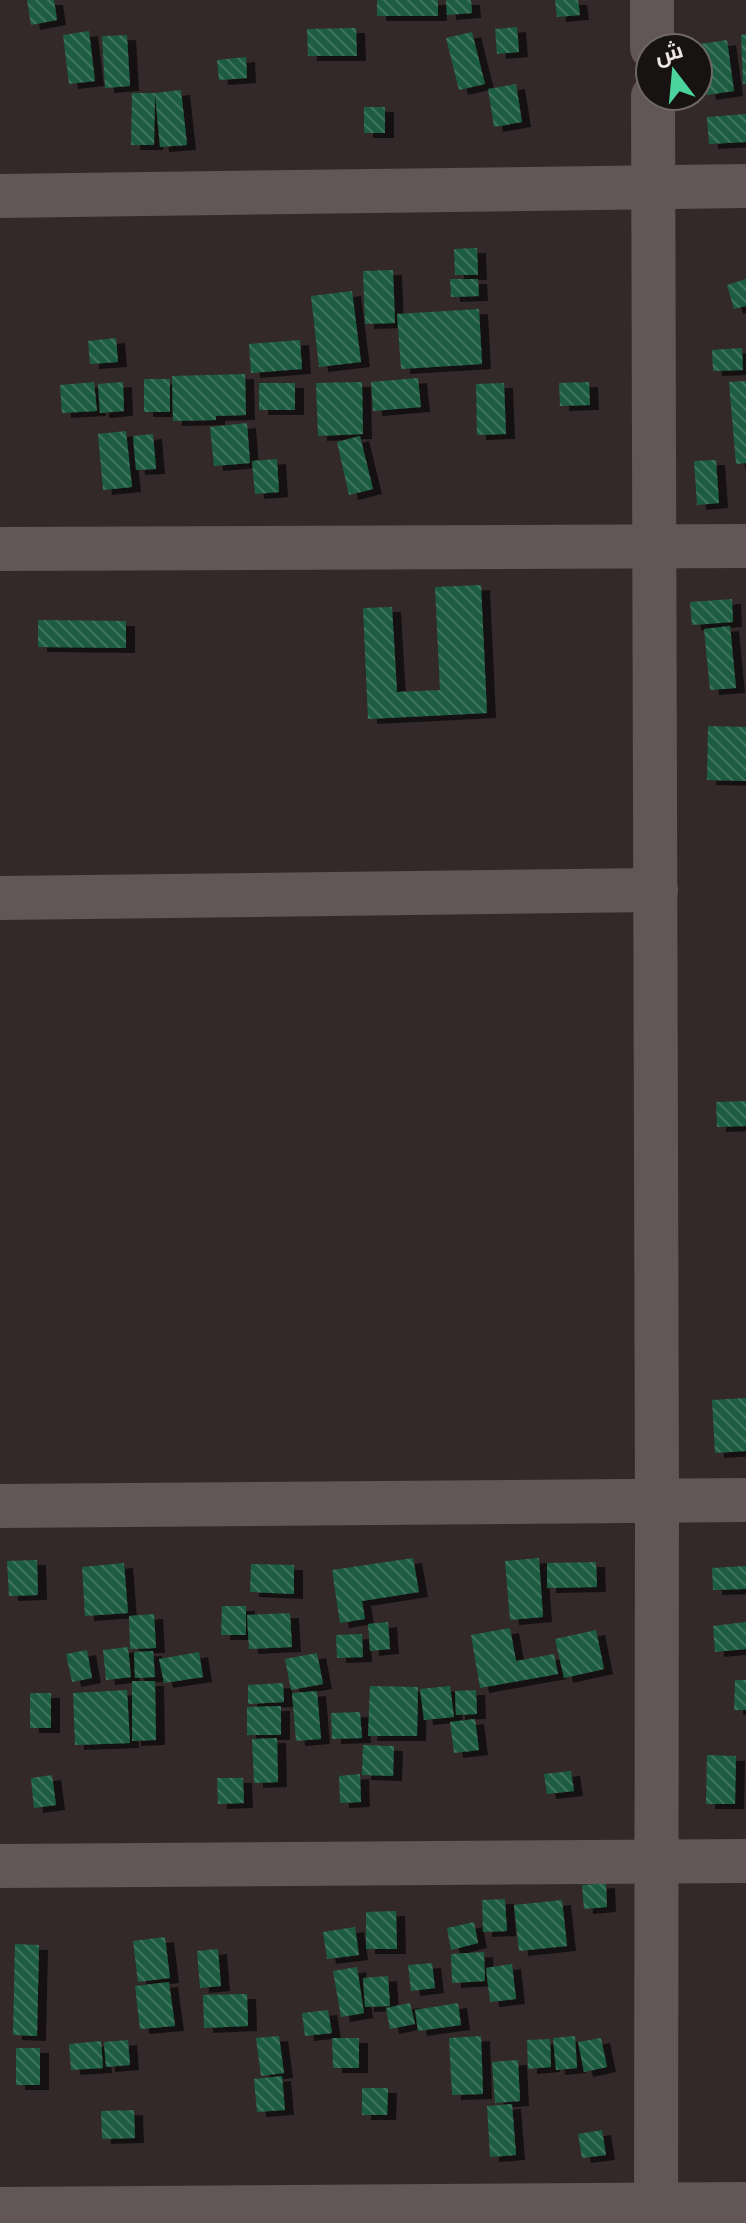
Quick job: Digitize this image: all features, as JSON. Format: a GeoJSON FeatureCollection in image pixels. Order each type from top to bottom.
{"type":"FeatureCollection","features":[{"type":"Feature","properties":{"kind":"street"},"geometry":{"type":"LineString","coordinates":[[652,0],[652,32]]}},
{"type":"Feature","properties":{"kind":"street"},"geometry":{"type":"LineString","coordinates":[[653,112],[656,2214]]}},
{"type":"Feature","properties":{"kind":"street"},"geometry":{"type":"LineString","coordinates":[[0,196],[746,186]]}},
{"type":"Feature","properties":{"kind":"street"},"geometry":{"type":"LineString","coordinates":[[0,549],[746,546]]}},
{"type":"Feature","properties":{"kind":"street"},"geometry":{"type":"LineString","coordinates":[[0,898],[656,890]]}},
{"type":"Feature","properties":{"kind":"street"},"geometry":{"type":"LineString","coordinates":[[0,1506],[746,1500]]}},
{"type":"Feature","properties":{"kind":"street"},"geometry":{"type":"LineString","coordinates":[[0,1866],[746,1861]]}},
{"type":"Feature","properties":{"kind":"street"},"geometry":{"type":"LineString","coordinates":[[0,2209],[656,2214],[746,2204]]}},
{"type":"Feature","properties":{"kind":"building"},"geometry":{"type":"Polygon","coordinates":[[[27,0],[54,0],[57,20],[31,25],[27,0]]]}},
{"type":"Feature","properties":{"kind":"building"},"geometry":{"type":"Polygon","coordinates":[[[377,0],[438,0],[438,16],[377,16],[377,0]]]}},
{"type":"Feature","properties":{"kind":"building"},"geometry":{"type":"Polygon","coordinates":[[[446,0],[471,0],[472,13],[447,15],[446,0]]]}},
{"type":"Feature","properties":{"kind":"building"},"geometry":{"type":"Polygon","coordinates":[[[555,0],[578,0],[580,15],[557,17],[555,0]]]}},
{"type":"Feature","properties":{"kind":"building"},"geometry":{"type":"Polygon","coordinates":[[[517,27],[519,52],[497,54],[495,29],[517,27]]]}},
{"type":"Feature","properties":{"kind":"building"},"geometry":{"type":"Polygon","coordinates":[[[356,28],[357,56],[308,56],[307,29],[356,28]]]}},
{"type":"Feature","properties":{"kind":"building"},"geometry":{"type":"Polygon","coordinates":[[[89,31],[95,81],[69,84],[63,35],[89,31]]]}},
{"type":"Feature","properties":{"kind":"building"},"geometry":{"type":"Polygon","coordinates":[[[472,32],[485,84],[459,90],[446,38],[472,32]]]}},
{"type":"Feature","properties":{"kind":"building"},"geometry":{"type":"Polygon","coordinates":[[[746,34],[746,84],[743,84],[741,35],[746,34]]]}},
{"type":"Feature","properties":{"kind":"building"},"geometry":{"type":"Polygon","coordinates":[[[127,35],[130,86],[105,88],[102,36],[127,35]]]}},
{"type":"Feature","properties":{"kind":"building"},"geometry":{"type":"Polygon","coordinates":[[[727,40],[734,91],[714,94],[714,42],[727,40]]]}},
{"type":"Feature","properties":{"kind":"building"},"geometry":{"type":"Polygon","coordinates":[[[246,57],[247,78],[219,80],[217,60],[246,57]]]}},
{"type":"Feature","properties":{"kind":"building"},"geometry":{"type":"Polygon","coordinates":[[[516,84],[522,122],[494,127],[488,89],[516,84]]]}},
{"type":"Feature","properties":{"kind":"building"},"geometry":{"type":"Polygon","coordinates":[[[181,90],[187,145],[160,147],[155,93],[181,90]]]}},
{"type":"Feature","properties":{"kind":"building"},"geometry":{"type":"Polygon","coordinates":[[[132,93],[155,93],[154,145],[131,145],[132,93]]]}},
{"type":"Feature","properties":{"kind":"building"},"geometry":{"type":"Polygon","coordinates":[[[364,107],[385,107],[385,133],[364,133],[364,107]]]}},
{"type":"Feature","properties":{"kind":"building"},"geometry":{"type":"Polygon","coordinates":[[[746,114],[746,142],[709,144],[707,117],[746,114]]]}},
{"type":"Feature","properties":{"kind":"building"},"geometry":{"type":"Polygon","coordinates":[[[477,248],[478,275],[455,275],[454,249],[477,248]]]}},
{"type":"Feature","properties":{"kind":"building"},"geometry":{"type":"Polygon","coordinates":[[[393,270],[395,323],[365,324],[363,271],[393,270]]]}},
{"type":"Feature","properties":{"kind":"building"},"geometry":{"type":"Polygon","coordinates":[[[450,279],[478,279],[479,296],[451,297],[450,279]]]}},
{"type":"Feature","properties":{"kind":"building"},"geometry":{"type":"Polygon","coordinates":[[[746,279],[746,306],[734,309],[727,285],[746,279]]]}},
{"type":"Feature","properties":{"kind":"building"},"geometry":{"type":"Polygon","coordinates":[[[352,291],[361,362],[319,367],[311,296],[352,291]]]}},
{"type":"Feature","properties":{"kind":"building"},"geometry":{"type":"Polygon","coordinates":[[[479,309],[482,364],[401,369],[397,314],[479,309]]]}},
{"type":"Feature","properties":{"kind":"building"},"geometry":{"type":"Polygon","coordinates":[[[116,338],[118,362],[90,364],[88,341],[116,338]]]}},
{"type":"Feature","properties":{"kind":"building"},"geometry":{"type":"Polygon","coordinates":[[[300,340],[302,369],[251,373],[249,344],[300,340]]]}},
{"type":"Feature","properties":{"kind":"building"},"geometry":{"type":"Polygon","coordinates":[[[742,348],[743,370],[713,371],[712,350],[742,348]]]}},
{"type":"Feature","properties":{"kind":"building"},"geometry":{"type":"Polygon","coordinates":[[[245,374],[246,415],[216,416],[216,420],[173,421],[172,376],[245,374]]]}},
{"type":"Feature","properties":{"kind":"building"},"geometry":{"type":"Polygon","coordinates":[[[418,378],[421,407],[373,411],[371,382],[418,378]]]}},
{"type":"Feature","properties":{"kind":"building"},"geometry":{"type":"Polygon","coordinates":[[[144,379],[170,379],[170,412],[144,412],[144,379]]]}},
{"type":"Feature","properties":{"kind":"building"},"geometry":{"type":"Polygon","coordinates":[[[746,381],[746,463],[736,464],[729,382],[746,381]]]}},
{"type":"Feature","properties":{"kind":"building"},"geometry":{"type":"Polygon","coordinates":[[[94,382],[97,411],[62,413],[60,385],[94,382]]]}},
{"type":"Feature","properties":{"kind":"building"},"geometry":{"type":"Polygon","coordinates":[[[123,382],[124,411],[100,413],[98,384],[123,382]]]}},
{"type":"Feature","properties":{"kind":"building"},"geometry":{"type":"Polygon","coordinates":[[[362,382],[363,434],[318,436],[316,383],[362,382]]]}},
{"type":"Feature","properties":{"kind":"building"},"geometry":{"type":"Polygon","coordinates":[[[589,382],[590,405],[560,406],[559,383],[589,382]]]}},
{"type":"Feature","properties":{"kind":"building"},"geometry":{"type":"Polygon","coordinates":[[[259,383],[295,383],[295,410],[259,410],[259,383]]]}},
{"type":"Feature","properties":{"kind":"building"},"geometry":{"type":"Polygon","coordinates":[[[504,383],[506,434],[477,435],[476,384],[504,383]]]}},
{"type":"Feature","properties":{"kind":"building"},"geometry":{"type":"Polygon","coordinates":[[[247,423],[250,463],[214,466],[210,427],[247,423]]]}},
{"type":"Feature","properties":{"kind":"building"},"geometry":{"type":"Polygon","coordinates":[[[126,431],[132,487],[103,490],[98,434],[126,431]]]}},
{"type":"Feature","properties":{"kind":"building"},"geometry":{"type":"Polygon","coordinates":[[[153,434],[156,469],[136,470],[133,436],[153,434]]]}},
{"type":"Feature","properties":{"kind":"building"},"geometry":{"type":"Polygon","coordinates":[[[360,436],[373,489],[349,495],[337,442],[360,436]]]}},
{"type":"Feature","properties":{"kind":"building"},"geometry":{"type":"Polygon","coordinates":[[[277,459],[279,492],[255,494],[252,461],[277,459]]]}},
{"type":"Feature","properties":{"kind":"building"},"geometry":{"type":"Polygon","coordinates":[[[716,460],[719,503],[697,505],[694,461],[716,460]]]}},
{"type":"Feature","properties":{"kind":"building"},"geometry":{"type":"Polygon","coordinates":[[[481,585],[487,713],[368,719],[363,608],[392,607],[397,692],[440,690],[435,587],[481,585]]]}},
{"type":"Feature","properties":{"kind":"building"},"geometry":{"type":"Polygon","coordinates":[[[732,599],[733,622],[692,625],[690,602],[732,599]]]}},
{"type":"Feature","properties":{"kind":"building"},"geometry":{"type":"Polygon","coordinates":[[[38,620],[126,621],[126,648],[38,647],[38,620]]]}},
{"type":"Feature","properties":{"kind":"building"},"geometry":{"type":"Polygon","coordinates":[[[730,626],[736,688],[710,690],[704,629],[730,626]]]}},
{"type":"Feature","properties":{"kind":"building"},"geometry":{"type":"Polygon","coordinates":[[[708,726],[746,727],[746,781],[707,780],[708,726]]]}},
{"type":"Feature","properties":{"kind":"building"},"geometry":{"type":"Polygon","coordinates":[[[746,1101],[746,1126],[717,1127],[716,1102],[746,1101]]]}},
{"type":"Feature","properties":{"kind":"building"},"geometry":{"type":"Polygon","coordinates":[[[746,1398],[746,1451],[715,1453],[712,1400],[746,1398]]]}},
{"type":"Feature","properties":{"kind":"building"},"geometry":{"type":"Polygon","coordinates":[[[413,1558],[419,1592],[362,1601],[365,1619],[340,1623],[332,1570],[413,1558]]]}},
{"type":"Feature","properties":{"kind":"building"},"geometry":{"type":"Polygon","coordinates":[[[539,1558],[543,1617],[510,1620],[505,1561],[539,1558]]]}},
{"type":"Feature","properties":{"kind":"building"},"geometry":{"type":"Polygon","coordinates":[[[37,1560],[38,1595],[9,1596],[7,1561],[37,1560]]]}},
{"type":"Feature","properties":{"kind":"building"},"geometry":{"type":"Polygon","coordinates":[[[596,1562],[597,1587],[547,1588],[547,1563],[596,1562]]]}},
{"type":"Feature","properties":{"kind":"building"},"geometry":{"type":"Polygon","coordinates":[[[124,1563],[128,1613],[85,1616],[82,1567],[124,1563]]]}},
{"type":"Feature","properties":{"kind":"building"},"geometry":{"type":"Polygon","coordinates":[[[251,1564],[294,1565],[294,1594],[250,1592],[251,1564]]]}},
{"type":"Feature","properties":{"kind":"building"},"geometry":{"type":"Polygon","coordinates":[[[746,1566],[746,1589],[713,1590],[712,1568],[746,1566]]]}},
{"type":"Feature","properties":{"kind":"building"},"geometry":{"type":"Polygon","coordinates":[[[222,1606],[246,1606],[246,1635],[221,1635],[222,1606]]]}},
{"type":"Feature","properties":{"kind":"building"},"geometry":{"type":"Polygon","coordinates":[[[290,1613],[292,1647],[249,1649],[247,1615],[290,1613]]]}},
{"type":"Feature","properties":{"kind":"building"},"geometry":{"type":"Polygon","coordinates":[[[154,1614],[156,1648],[130,1649],[129,1616],[154,1614]]]}},
{"type":"Feature","properties":{"kind":"building"},"geometry":{"type":"Polygon","coordinates":[[[388,1622],[390,1649],[370,1651],[368,1624],[388,1622]]]}},
{"type":"Feature","properties":{"kind":"building"},"geometry":{"type":"Polygon","coordinates":[[[746,1622],[746,1649],[715,1652],[713,1626],[746,1622]]]}},
{"type":"Feature","properties":{"kind":"building"},"geometry":{"type":"Polygon","coordinates":[[[510,1628],[516,1661],[554,1654],[558,1674],[480,1688],[471,1635],[510,1628]]]}},
{"type":"Feature","properties":{"kind":"building"},"geometry":{"type":"Polygon","coordinates":[[[596,1630],[604,1669],[564,1678],[555,1639],[596,1630]]]}},
{"type":"Feature","properties":{"kind":"building"},"geometry":{"type":"Polygon","coordinates":[[[362,1634],[363,1657],[337,1658],[336,1635],[362,1634]]]}},
{"type":"Feature","properties":{"kind":"building"},"geometry":{"type":"Polygon","coordinates":[[[128,1647],[131,1677],[106,1680],[103,1650],[128,1647]]]}},
{"type":"Feature","properties":{"kind":"building"},"geometry":{"type":"Polygon","coordinates":[[[87,1650],[92,1678],[72,1682],[66,1654],[87,1650]]]}},
{"type":"Feature","properties":{"kind":"building"},"geometry":{"type":"Polygon","coordinates":[[[153,1651],[155,1677],[135,1678],[134,1652],[153,1651]]]}},
{"type":"Feature","properties":{"kind":"building"},"geometry":{"type":"Polygon","coordinates":[[[199,1652],[203,1677],[164,1683],[159,1659],[199,1652]]]}},
{"type":"Feature","properties":{"kind":"building"},"geometry":{"type":"Polygon","coordinates":[[[317,1653],[323,1684],[291,1690],[285,1659],[317,1653]]]}},
{"type":"Feature","properties":{"kind":"building"},"geometry":{"type":"Polygon","coordinates":[[[735,1680],[746,1680],[746,1710],[734,1710],[735,1680]]]}},
{"type":"Feature","properties":{"kind":"building"},"geometry":{"type":"Polygon","coordinates":[[[132,1681],[155,1681],[156,1740],[132,1741],[132,1681]]]}},
{"type":"Feature","properties":{"kind":"building"},"geometry":{"type":"Polygon","coordinates":[[[283,1683],[284,1702],[248,1704],[248,1685],[283,1683]]]}},
{"type":"Feature","properties":{"kind":"building"},"geometry":{"type":"Polygon","coordinates":[[[370,1686],[418,1687],[417,1736],[368,1736],[370,1686]]]}},
{"type":"Feature","properties":{"kind":"building"},"geometry":{"type":"Polygon","coordinates":[[[450,1686],[454,1717],[424,1720],[420,1689],[450,1686]]]}},
{"type":"Feature","properties":{"kind":"building"},"geometry":{"type":"Polygon","coordinates":[[[127,1690],[130,1743],[75,1745],[73,1693],[127,1690]]]}},
{"type":"Feature","properties":{"kind":"building"},"geometry":{"type":"Polygon","coordinates":[[[476,1690],[477,1714],[456,1715],[455,1691],[476,1690]]]}},
{"type":"Feature","properties":{"kind":"building"},"geometry":{"type":"Polygon","coordinates":[[[317,1691],[321,1739],[296,1741],[292,1693],[317,1691]]]}},
{"type":"Feature","properties":{"kind":"building"},"geometry":{"type":"Polygon","coordinates":[[[30,1693],[51,1693],[51,1728],[30,1728],[30,1693]]]}},
{"type":"Feature","properties":{"kind":"building"},"geometry":{"type":"Polygon","coordinates":[[[281,1706],[281,1735],[247,1735],[247,1707],[281,1706]]]}},
{"type":"Feature","properties":{"kind":"building"},"geometry":{"type":"Polygon","coordinates":[[[360,1712],[362,1738],[332,1739],[331,1713],[360,1712]]]}},
{"type":"Feature","properties":{"kind":"building"},"geometry":{"type":"Polygon","coordinates":[[[475,1719],[479,1750],[454,1753],[450,1722],[475,1719]]]}},
{"type":"Feature","properties":{"kind":"building"},"geometry":{"type":"Polygon","coordinates":[[[277,1738],[278,1782],[254,1783],[252,1739],[277,1738]]]}},
{"type":"Feature","properties":{"kind":"building"},"geometry":{"type":"Polygon","coordinates":[[[363,1745],[394,1746],[393,1776],[362,1775],[363,1745]]]}},
{"type":"Feature","properties":{"kind":"building"},"geometry":{"type":"Polygon","coordinates":[[[707,1755],[736,1756],[735,1804],[706,1804],[707,1755]]]}},
{"type":"Feature","properties":{"kind":"building"},"geometry":{"type":"Polygon","coordinates":[[[571,1771],[574,1791],[547,1794],[544,1774],[571,1771]]]}},
{"type":"Feature","properties":{"kind":"building"},"geometry":{"type":"Polygon","coordinates":[[[360,1774],[361,1802],[340,1803],[339,1776],[360,1774]]]}},
{"type":"Feature","properties":{"kind":"building"},"geometry":{"type":"Polygon","coordinates":[[[52,1775],[56,1805],[34,1808],[31,1778],[52,1775]]]}},
{"type":"Feature","properties":{"kind":"building"},"geometry":{"type":"Polygon","coordinates":[[[217,1778],[243,1778],[244,1803],[218,1804],[217,1778]]]}},
{"type":"Feature","properties":{"kind":"building"},"geometry":{"type":"Polygon","coordinates":[[[606,1883],[607,1907],[584,1909],[582,1885],[606,1883]]]}},
{"type":"Feature","properties":{"kind":"building"},"geometry":{"type":"Polygon","coordinates":[[[505,1899],[507,1931],[483,1932],[482,1900],[505,1899]]]}},
{"type":"Feature","properties":{"kind":"building"},"geometry":{"type":"Polygon","coordinates":[[[562,1900],[567,1946],[519,1951],[514,1905],[562,1900]]]}},
{"type":"Feature","properties":{"kind":"building"},"geometry":{"type":"Polygon","coordinates":[[[396,1911],[397,1949],[366,1949],[366,1912],[396,1911]]]}},
{"type":"Feature","properties":{"kind":"building"},"geometry":{"type":"Polygon","coordinates":[[[474,1922],[478,1943],[451,1950],[447,1928],[474,1922]]]}},
{"type":"Feature","properties":{"kind":"building"},"geometry":{"type":"Polygon","coordinates":[[[355,1927],[359,1955],[327,1959],[323,1932],[355,1927]]]}},
{"type":"Feature","properties":{"kind":"building"},"geometry":{"type":"Polygon","coordinates":[[[165,1937],[170,1978],[138,1982],[133,1941],[165,1937]]]}},
{"type":"Feature","properties":{"kind":"building"},"geometry":{"type":"Polygon","coordinates":[[[15,1944],[39,1945],[37,2036],[13,2035],[15,1944]]]}},
{"type":"Feature","properties":{"kind":"building"},"geometry":{"type":"Polygon","coordinates":[[[218,1949],[221,1986],[200,1988],[197,1951],[218,1949]]]}},
{"type":"Feature","properties":{"kind":"building"},"geometry":{"type":"Polygon","coordinates":[[[484,1952],[485,1981],[452,1983],[451,1954],[484,1952]]]}},
{"type":"Feature","properties":{"kind":"building"},"geometry":{"type":"Polygon","coordinates":[[[432,1963],[435,1988],[411,1991],[408,1965],[432,1963]]]}},
{"type":"Feature","properties":{"kind":"building"},"geometry":{"type":"Polygon","coordinates":[[[512,1964],[516,1999],[490,2002],[486,1968],[512,1964]]]}},
{"type":"Feature","properties":{"kind":"building"},"geometry":{"type":"Polygon","coordinates":[[[357,1967],[364,2013],[341,2017],[333,1971],[357,1967]]]}},
{"type":"Feature","properties":{"kind":"building"},"geometry":{"type":"Polygon","coordinates":[[[388,1976],[390,2006],[365,2007],[363,1978],[388,1976]]]}},
{"type":"Feature","properties":{"kind":"building"},"geometry":{"type":"Polygon","coordinates":[[[169,1982],[175,2026],[140,2029],[135,1986],[169,1982]]]}},
{"type":"Feature","properties":{"kind":"building"},"geometry":{"type":"Polygon","coordinates":[[[247,1994],[248,2026],[204,2028],[203,1995],[247,1994]]]}},
{"type":"Feature","properties":{"kind":"building"},"geometry":{"type":"Polygon","coordinates":[[[410,2003],[415,2024],[390,2029],[386,2008],[410,2003]]]}},
{"type":"Feature","properties":{"kind":"building"},"geometry":{"type":"Polygon","coordinates":[[[458,2003],[461,2025],[418,2031],[415,2010],[458,2003]]]}},
{"type":"Feature","properties":{"kind":"building"},"geometry":{"type":"Polygon","coordinates":[[[328,2010],[332,2033],[305,2036],[302,2013],[328,2010]]]}},
{"type":"Feature","properties":{"kind":"building"},"geometry":{"type":"Polygon","coordinates":[[[279,2036],[284,2073],[261,2076],[256,2038],[279,2036]]]}},
{"type":"Feature","properties":{"kind":"building"},"geometry":{"type":"Polygon","coordinates":[[[481,2036],[483,2094],[452,2095],[449,2038],[481,2036]]]}},
{"type":"Feature","properties":{"kind":"building"},"geometry":{"type":"Polygon","coordinates":[[[575,2036],[577,2068],[556,2070],[553,2038],[575,2036]]]}},
{"type":"Feature","properties":{"kind":"building"},"geometry":{"type":"Polygon","coordinates":[[[332,2038],[359,2038],[359,2068],[333,2068],[332,2038]]]}},
{"type":"Feature","properties":{"kind":"building"},"geometry":{"type":"Polygon","coordinates":[[[601,2038],[607,2067],[584,2072],[578,2042],[601,2038]]]}},
{"type":"Feature","properties":{"kind":"building"},"geometry":{"type":"Polygon","coordinates":[[[550,2039],[551,2067],[528,2069],[527,2040],[550,2039]]]}},
{"type":"Feature","properties":{"kind":"building"},"geometry":{"type":"Polygon","coordinates":[[[128,2040],[130,2065],[106,2067],[104,2042],[128,2040]]]}},
{"type":"Feature","properties":{"kind":"building"},"geometry":{"type":"Polygon","coordinates":[[[101,2041],[103,2068],[71,2070],[69,2044],[101,2041]]]}},
{"type":"Feature","properties":{"kind":"building"},"geometry":{"type":"Polygon","coordinates":[[[16,2048],[40,2048],[40,2085],[16,2085],[16,2048]]]}},
{"type":"Feature","properties":{"kind":"building"},"geometry":{"type":"Polygon","coordinates":[[[518,2060],[520,2101],[495,2103],[492,2062],[518,2060]]]}},
{"type":"Feature","properties":{"kind":"building"},"geometry":{"type":"Polygon","coordinates":[[[282,2076],[285,2110],[257,2112],[254,2079],[282,2076]]]}},
{"type":"Feature","properties":{"kind":"building"},"geometry":{"type":"Polygon","coordinates":[[[362,2088],[388,2088],[387,2115],[362,2115],[362,2088]]]}},
{"type":"Feature","properties":{"kind":"building"},"geometry":{"type":"Polygon","coordinates":[[[512,2104],[516,2155],[490,2157],[487,2106],[512,2104]]]}},
{"type":"Feature","properties":{"kind":"building"},"geometry":{"type":"Polygon","coordinates":[[[134,2110],[135,2138],[102,2139],[101,2111],[134,2110]]]}},
{"type":"Feature","properties":{"kind":"building"},"geometry":{"type":"Polygon","coordinates":[[[602,2130],[606,2155],[582,2158],[578,2134],[602,2130]]]}}]}
